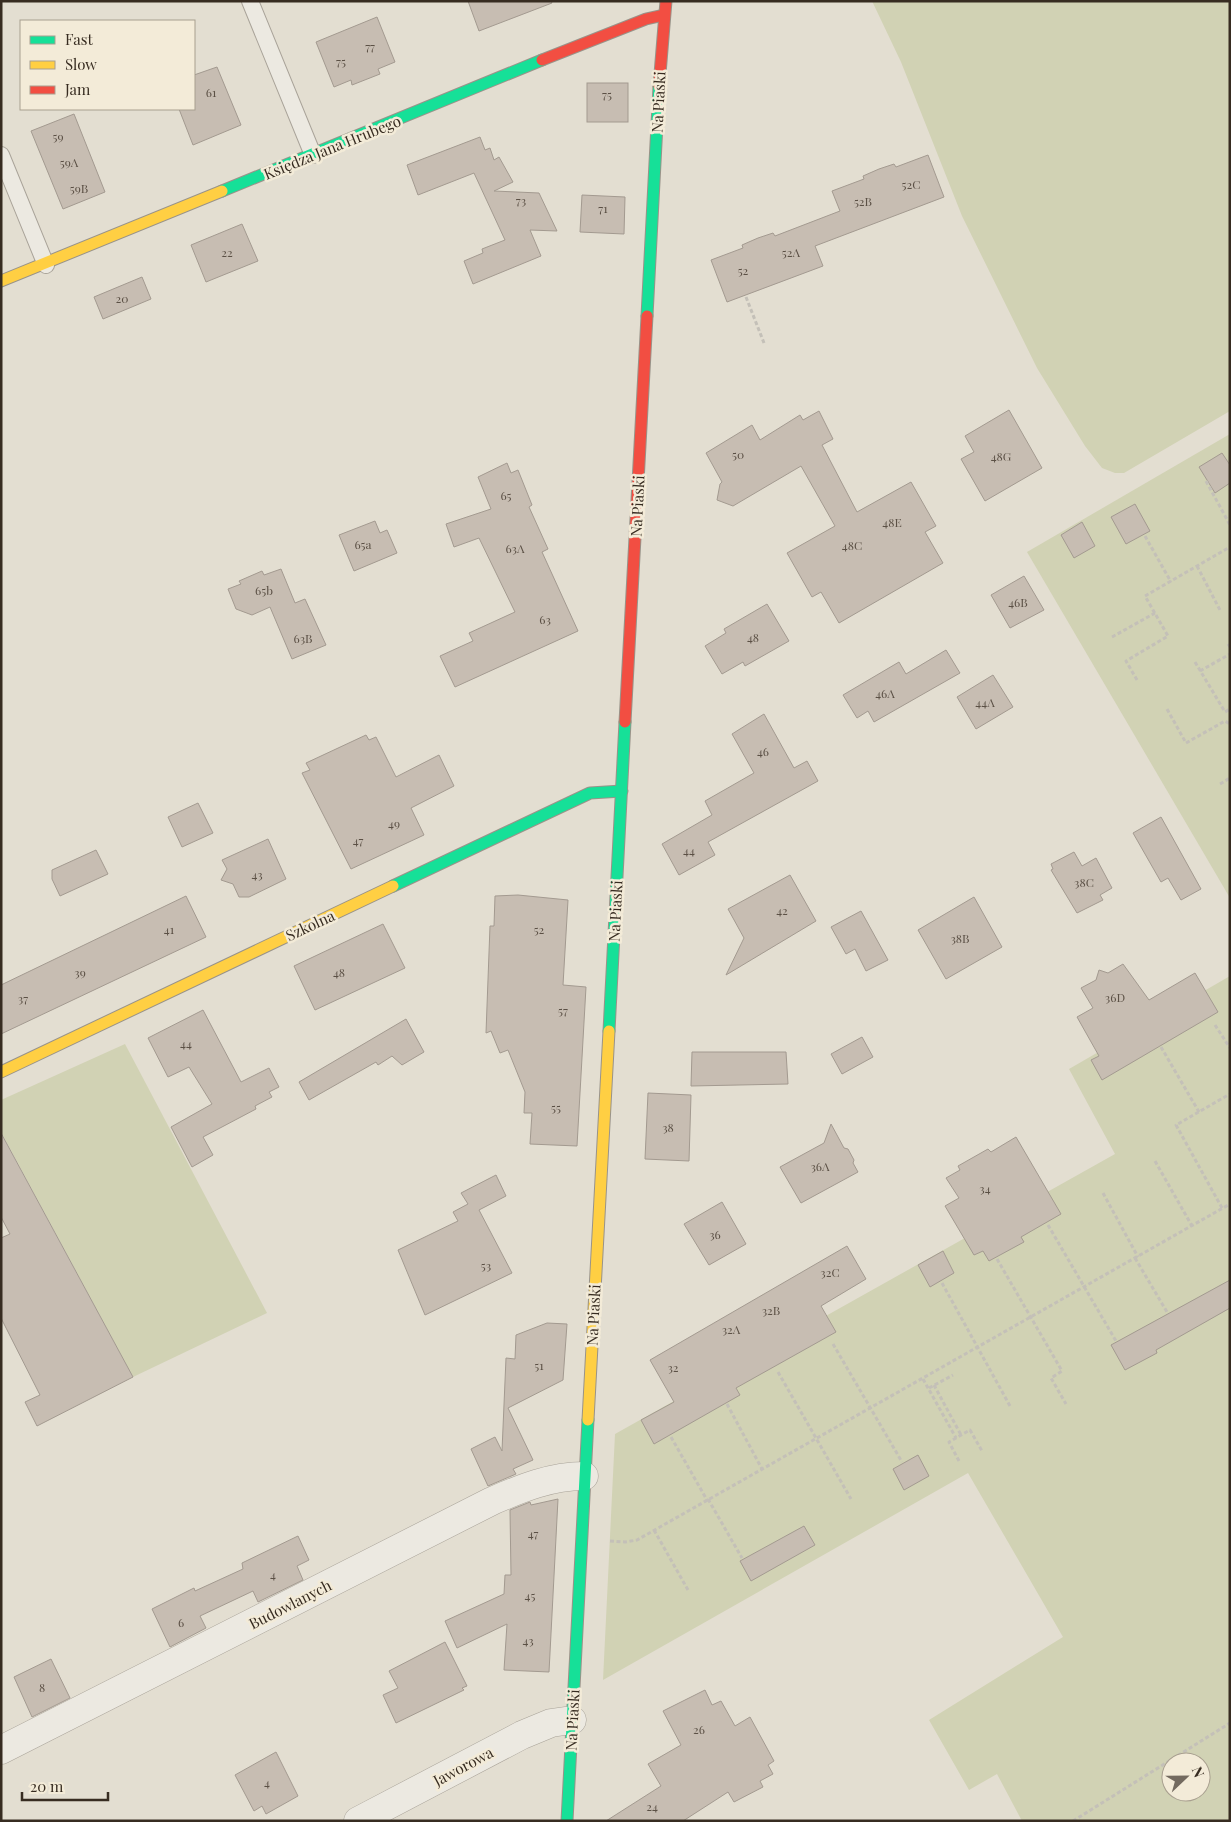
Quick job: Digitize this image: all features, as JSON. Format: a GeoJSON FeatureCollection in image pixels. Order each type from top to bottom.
{"type":"FeatureCollection","features":[{"type":"Feature","properties":{"kind":"street","name":"Na Piaski"},"geometry":{"type":"LineString","coordinates":[[567,1821],[584,1476],[666,1]]}},
{"type":"Feature","properties":{"kind":"street","name":"Księdza Jana Hrubego"},"geometry":{"type":"LineString","coordinates":[[1,282],[567,50],[646,19],[664,15]]}},
{"type":"Feature","properties":{"kind":"street","name":"Szkolna"},"geometry":{"type":"LineString","coordinates":[[1,1072],[590,793],[622,791]]}},
{"type":"Feature","properties":{"kind":"street","name":"Budowlanych"},"geometry":{"type":"LineString","coordinates":[[1,1750],[492,1501],[530,1485],[564,1476],[584,1476]]}},
{"type":"Feature","properties":{"kind":"street","name":"Jaworowa"},"geometry":{"type":"LineString","coordinates":[[358,1821],[522,1735],[551,1723],[572,1720]]}},
{"type":"Feature","properties":{"kind":"lane"},"geometry":{"type":"LineString","coordinates":[[250,1],[313,155]]}},
{"type":"Feature","properties":{"kind":"lane"},"geometry":{"type":"LineString","coordinates":[[1,155],[46,265]]}},
{"type":"Feature","properties":{"kind":"path"},"geometry":{"type":"LineString","coordinates":[[746,297],[764,344]]}},
{"type":"Feature","properties":{"kind":"path"},"geometry":{"type":"LineString","coordinates":[[1206,481],[1230,525]]}},
{"type":"Feature","properties":{"kind":"path"},"geometry":{"type":"LineString","coordinates":[[1145,536],[1170,582]]}},
{"type":"Feature","properties":{"kind":"path"},"geometry":{"type":"LineString","coordinates":[[1137,680],[1126,661],[1168,636],[1145,596],[1230,547]]}},
{"type":"Feature","properties":{"kind":"path"},"geometry":{"type":"LineString","coordinates":[[1197,566],[1221,612]]}},
{"type":"Feature","properties":{"kind":"path"},"geometry":{"type":"LineString","coordinates":[[1112,636],[1155,613]]}},
{"type":"Feature","properties":{"kind":"path"},"geometry":{"type":"LineString","coordinates":[[1200,671],[1228,655],[1230,659]]}},
{"type":"Feature","properties":{"kind":"path"},"geometry":{"type":"LineString","coordinates":[[1195,662],[1225,712],[1230,709]]}},
{"type":"Feature","properties":{"kind":"path"},"geometry":{"type":"LineString","coordinates":[[1166,710],[1186,743],[1225,721],[1230,724]]}},
{"type":"Feature","properties":{"kind":"path"},"geometry":{"type":"LineString","coordinates":[[1220,784],[1230,778]]}},
{"type":"Feature","properties":{"kind":"path"},"geometry":{"type":"LineString","coordinates":[[1215,1025],[1230,1048]]}},
{"type":"Feature","properties":{"kind":"path"},"geometry":{"type":"LineString","coordinates":[[1161,1046],[1199,1112]]}},
{"type":"Feature","properties":{"kind":"path"},"geometry":{"type":"LineString","coordinates":[[1222,1208],[1176,1125],[1230,1094]]}},
{"type":"Feature","properties":{"kind":"path"},"geometry":{"type":"LineString","coordinates":[[1155,1161],[1192,1226]]}},
{"type":"Feature","properties":{"kind":"path"},"geometry":{"type":"LineString","coordinates":[[1103,1193],[1167,1312]]}},
{"type":"Feature","properties":{"kind":"path"},"geometry":{"type":"LineString","coordinates":[[608,1541],[625,1542],[637,1540],[1230,1204]]}},
{"type":"Feature","properties":{"kind":"path"},"geometry":{"type":"LineString","coordinates":[[1048,1224],[1116,1341]]}},
{"type":"Feature","properties":{"kind":"path"},"geometry":{"type":"LineString","coordinates":[[997,1259],[1062,1371],[1051,1378],[1066,1404]]}},
{"type":"Feature","properties":{"kind":"path"},"geometry":{"type":"LineString","coordinates":[[942,1283],[1010,1406]]}},
{"type":"Feature","properties":{"kind":"path"},"geometry":{"type":"LineString","coordinates":[[833,1344],[902,1462]]}},
{"type":"Feature","properties":{"kind":"path"},"geometry":{"type":"LineString","coordinates":[[778,1372],[851,1499]]}},
{"type":"Feature","properties":{"kind":"path"},"geometry":{"type":"LineString","coordinates":[[929,1388],[953,1375]]}},
{"type":"Feature","properties":{"kind":"path"},"geometry":{"type":"LineString","coordinates":[[924,1378],[956,1438]]}},
{"type":"Feature","properties":{"kind":"path"},"geometry":{"type":"LineString","coordinates":[[934,1385],[961,1435]]}},
{"type":"Feature","properties":{"kind":"path"},"geometry":{"type":"LineString","coordinates":[[727,1404],[762,1469]]}},
{"type":"Feature","properties":{"kind":"path"},"geometry":{"type":"LineString","coordinates":[[959,1461],[949,1442],[970,1430],[982,1451]]}},
{"type":"Feature","properties":{"kind":"path"},"geometry":{"type":"LineString","coordinates":[[671,1437],[742,1558]]}},
{"type":"Feature","properties":{"kind":"path"},"geometry":{"type":"LineString","coordinates":[[654,1530],[688,1590]]}},
{"type":"Feature","properties":{"kind":"path"},"geometry":{"type":"LineString","coordinates":[[1073,1821],[1230,1723]]}},
{"type":"Feature","properties":{"kind":"green space"},"geometry":{"type":"Polygon","coordinates":[[[872,1],[1230,1],[1230,411],[1124,473],[1115,473],[1102,468],[1085,446],[1037,368],[962,216],[901,62],[872,1]]]}},
{"type":"Feature","properties":{"kind":"green space"},"geometry":{"type":"Polygon","coordinates":[[[1230,434],[1230,898],[1027,552],[1230,434]]]}},
{"type":"Feature","properties":{"kind":"green space"},"geometry":{"type":"Polygon","coordinates":[[[1230,976],[1230,1821],[1022,1821],[997,1774],[969,1790],[929,1720],[1063,1637],[968,1473],[603,1680],[615,1434],[1115,1154],[1069,1069],[1230,976]]]}},
{"type":"Feature","properties":{"kind":"green space"},"geometry":{"type":"Polygon","coordinates":[[[125,1044],[267,1313],[133,1377],[1,1132],[1,1100],[125,1044]]]}},
{"type":"Feature","properties":{"kind":"building"},"geometry":{"type":"Polygon","coordinates":[[[468,1],[551,1],[552,3],[479,31],[468,1]]]}},
{"type":"Feature","properties":{"kind":"building"},"geometry":{"type":"Polygon","coordinates":[[[377,17],[395,62],[378,69],[380,74],[352,85],[351,80],[334,87],[316,42],[377,17]]]}},
{"type":"Feature","properties":{"kind":"building"},"geometry":{"type":"Polygon","coordinates":[[[217,67],[241,125],[193,145],[179,110],[195,110],[195,75],[217,67]]]}},
{"type":"Feature","properties":{"kind":"building"},"geometry":{"type":"Polygon","coordinates":[[[587,83],[628,83],[628,122],[587,122],[587,83]]]}},
{"type":"Feature","properties":{"kind":"building"},"geometry":{"type":"Polygon","coordinates":[[[74,114],[105,192],[63,209],[31,131],[74,114]]]}},
{"type":"Feature","properties":{"kind":"building"},"geometry":{"type":"Polygon","coordinates":[[[480,137],[485,150],[490,148],[494,160],[499,157],[513,182],[494,191],[539,193],[557,231],[530,230],[541,256],[473,284],[464,261],[483,253],[482,249],[505,240],[474,173],[418,195],[407,165],[480,137]]]}},
{"type":"Feature","properties":{"kind":"building"},"geometry":{"type":"Polygon","coordinates":[[[928,155],[944,197],[815,246],[823,266],[727,302],[711,260],[743,248],[742,245],[758,238],[773,233],[775,236],[840,211],[832,191],[864,179],[863,176],[879,169],[894,164],[896,167],[928,155]]]}},
{"type":"Feature","properties":{"kind":"building"},"geometry":{"type":"Polygon","coordinates":[[[582,195],[625,197],[624,234],[580,232],[582,195]]]}},
{"type":"Feature","properties":{"kind":"building"},"geometry":{"type":"Polygon","coordinates":[[[242,224],[258,261],[206,282],[191,245],[242,224]]]}},
{"type":"Feature","properties":{"kind":"building"},"geometry":{"type":"Polygon","coordinates":[[[142,277],[151,299],[103,319],[94,297],[142,277]]]}},
{"type":"Feature","properties":{"kind":"building"},"geometry":{"type":"Polygon","coordinates":[[[1009,410],[1042,468],[985,501],[961,459],[974,452],[965,436],[1009,410]]]}},
{"type":"Feature","properties":{"kind":"building"},"geometry":{"type":"Polygon","coordinates":[[[819,411],[833,439],[822,445],[857,512],[911,482],[936,526],[925,532],[943,563],[839,623],[821,592],[812,597],[787,553],[835,526],[801,466],[733,506],[717,500],[722,482],[706,453],[752,425],[760,440],[800,415],[803,420],[819,411]]]}},
{"type":"Feature","properties":{"kind":"building"},"geometry":{"type":"Polygon","coordinates":[[[1222,453],[1230,465],[1230,483],[1215,493],[1199,467],[1222,453]]]}},
{"type":"Feature","properties":{"kind":"building"},"geometry":{"type":"Polygon","coordinates":[[[507,463],[511,473],[518,470],[532,505],[529,507],[548,549],[542,552],[578,631],[455,687],[440,656],[473,641],[469,633],[515,612],[479,538],[454,547],[446,524],[491,509],[478,477],[507,463]]]}},
{"type":"Feature","properties":{"kind":"building"},"geometry":{"type":"Polygon","coordinates":[[[1135,504],[1150,531],[1126,544],[1111,517],[1135,504]]]}},
{"type":"Feature","properties":{"kind":"building"},"geometry":{"type":"Polygon","coordinates":[[[375,521],[380,533],[387,530],[397,553],[354,571],[339,535],[375,521]]]}},
{"type":"Feature","properties":{"kind":"building"},"geometry":{"type":"Polygon","coordinates":[[[1082,522],[1095,546],[1074,558],[1061,535],[1082,522]]]}},
{"type":"Feature","properties":{"kind":"building"},"geometry":{"type":"Polygon","coordinates":[[[281,569],[295,603],[305,599],[326,645],[292,659],[270,607],[252,615],[236,609],[228,589],[241,584],[239,581],[262,571],[264,575],[281,569]]]}},
{"type":"Feature","properties":{"kind":"building"},"geometry":{"type":"Polygon","coordinates":[[[1024,576],[1044,610],[1010,628],[991,595],[1024,576]]]}},
{"type":"Feature","properties":{"kind":"building"},"geometry":{"type":"Polygon","coordinates":[[[767,604],[789,641],[745,666],[743,662],[722,674],[705,646],[726,633],[724,629],[767,604]]]}},
{"type":"Feature","properties":{"kind":"building"},"geometry":{"type":"Polygon","coordinates":[[[946,650],[960,673],[874,722],[868,711],[857,718],[843,695],[899,662],[906,674],[946,650]]]}},
{"type":"Feature","properties":{"kind":"building"},"geometry":{"type":"Polygon","coordinates":[[[993,675],[1013,707],[976,729],[957,697],[993,675]]]}},
{"type":"Feature","properties":{"kind":"building"},"geometry":{"type":"Polygon","coordinates":[[[764,714],[794,768],[807,761],[818,781],[708,842],[715,855],[679,875],[662,844],[712,815],[705,801],[754,773],[732,734],[764,714]]]}},
{"type":"Feature","properties":{"kind":"building"},"geometry":{"type":"Polygon","coordinates":[[[366,735],[369,740],[376,737],[396,777],[439,755],[454,786],[411,808],[424,835],[351,869],[302,773],[310,770],[306,763],[366,735]]]}},
{"type":"Feature","properties":{"kind":"building"},"geometry":{"type":"Polygon","coordinates":[[[198,803],[213,833],[182,847],[168,817],[198,803]]]}},
{"type":"Feature","properties":{"kind":"building"},"geometry":{"type":"Polygon","coordinates":[[[1161,817],[1201,889],[1181,900],[1168,878],[1161,882],[1133,833],[1161,817]]]}},
{"type":"Feature","properties":{"kind":"building"},"geometry":{"type":"Polygon","coordinates":[[[268,839],[286,879],[249,897],[239,897],[233,884],[221,880],[227,869],[222,860],[268,839]]]}},
{"type":"Feature","properties":{"kind":"building"},"geometry":{"type":"Polygon","coordinates":[[[96,850],[108,874],[60,896],[52,879],[52,870],[96,850]]]}},
{"type":"Feature","properties":{"kind":"building"},"geometry":{"type":"Polygon","coordinates":[[[1074,852],[1082,866],[1096,858],[1112,888],[1100,895],[1103,900],[1077,913],[1051,870],[1053,869],[1051,864],[1074,852]]]}},
{"type":"Feature","properties":{"kind":"building"},"geometry":{"type":"Polygon","coordinates":[[[790,875],[816,921],[726,975],[744,938],[728,909],[790,875]]]}},
{"type":"Feature","properties":{"kind":"building"},"geometry":{"type":"Polygon","coordinates":[[[518,895],[568,900],[563,985],[586,987],[577,1146],[530,1144],[532,1113],[524,1113],[525,1092],[508,1050],[500,1053],[491,1031],[486,1033],[490,926],[494,926],[495,896],[518,895]]]}},
{"type":"Feature","properties":{"kind":"building"},"geometry":{"type":"Polygon","coordinates":[[[186,896],[206,937],[1,1034],[1,985],[186,896]]]}},
{"type":"Feature","properties":{"kind":"building"},"geometry":{"type":"Polygon","coordinates":[[[974,897],[1002,947],[946,979],[918,930],[974,897]]]}},
{"type":"Feature","properties":{"kind":"building"},"geometry":{"type":"Polygon","coordinates":[[[861,911],[888,960],[866,971],[855,949],[846,954],[831,927],[861,911]]]}},
{"type":"Feature","properties":{"kind":"building"},"geometry":{"type":"Polygon","coordinates":[[[383,924],[405,968],[315,1010],[294,966],[383,924]]]}},
{"type":"Feature","properties":{"kind":"building"},"geometry":{"type":"Polygon","coordinates":[[[1123,964],[1149,1000],[1195,973],[1218,1012],[1102,1080],[1091,1060],[1099,1056],[1077,1017],[1093,1008],[1081,988],[1096,980],[1099,970],[1108,973],[1123,964]]]}},
{"type":"Feature","properties":{"kind":"building"},"geometry":{"type":"Polygon","coordinates":[[[203,1010],[241,1082],[269,1068],[279,1087],[269,1092],[272,1097],[255,1106],[256,1109],[203,1137],[213,1155],[192,1167],[171,1127],[212,1104],[189,1067],[168,1077],[148,1038],[203,1010]]]}},
{"type":"Feature","properties":{"kind":"building"},"geometry":{"type":"Polygon","coordinates":[[[406,1019],[424,1052],[402,1065],[392,1056],[378,1065],[376,1062],[309,1100],[299,1082],[406,1019]]]}},
{"type":"Feature","properties":{"kind":"building"},"geometry":{"type":"Polygon","coordinates":[[[862,1037],[873,1057],[842,1074],[831,1054],[862,1037]]]}},
{"type":"Feature","properties":{"kind":"building"},"geometry":{"type":"Polygon","coordinates":[[[692,1052],[786,1052],[788,1084],[691,1086],[692,1052]]]}},
{"type":"Feature","properties":{"kind":"building"},"geometry":{"type":"Polygon","coordinates":[[[648,1093],[691,1095],[689,1161],[645,1159],[648,1093]]]}},
{"type":"Feature","properties":{"kind":"building"},"geometry":{"type":"Polygon","coordinates":[[[831,1124],[844,1148],[848,1149],[858,1172],[801,1203],[780,1167],[824,1143],[831,1124]]]}},
{"type":"Feature","properties":{"kind":"building"},"geometry":{"type":"Polygon","coordinates":[[[1,1133],[133,1377],[37,1426],[25,1402],[40,1395],[1,1318],[1,1238],[10,1234],[1,1217],[1,1133]]]}},
{"type":"Feature","properties":{"kind":"building"},"geometry":{"type":"Polygon","coordinates":[[[1016,1137],[1061,1214],[1021,1237],[1024,1242],[989,1261],[983,1251],[974,1255],[945,1206],[959,1198],[946,1178],[960,1170],[958,1166],[988,1149],[991,1152],[1016,1137]]]}},
{"type":"Feature","properties":{"kind":"building"},"geometry":{"type":"Polygon","coordinates":[[[496,1175],[506,1196],[479,1210],[512,1273],[425,1315],[398,1250],[458,1221],[453,1212],[468,1204],[461,1193],[496,1175]]]}},
{"type":"Feature","properties":{"kind":"building"},"geometry":{"type":"Polygon","coordinates":[[[722,1202],[746,1244],[709,1265],[684,1224],[722,1202]]]}},
{"type":"Feature","properties":{"kind":"building"},"geometry":{"type":"Polygon","coordinates":[[[847,1246],[866,1279],[821,1306],[836,1332],[736,1388],[740,1395],[654,1444],[641,1420],[674,1402],[650,1360],[847,1246]]]}},
{"type":"Feature","properties":{"kind":"building"},"geometry":{"type":"Polygon","coordinates":[[[943,1251],[954,1273],[930,1287],[918,1265],[943,1251]]]}},
{"type":"Feature","properties":{"kind":"building"},"geometry":{"type":"Polygon","coordinates":[[[1230,1280],[1230,1308],[1156,1350],[1157,1353],[1125,1370],[1111,1345],[1230,1280]]]}},
{"type":"Feature","properties":{"kind":"building"},"geometry":{"type":"Polygon","coordinates":[[[547,1323],[567,1324],[563,1380],[508,1408],[533,1460],[513,1469],[516,1474],[488,1486],[471,1449],[495,1437],[502,1451],[506,1358],[515,1359],[516,1335],[547,1323]]]}},
{"type":"Feature","properties":{"kind":"building"},"geometry":{"type":"Polygon","coordinates":[[[918,1455],[929,1476],[904,1490],[893,1469],[918,1455]]]}},
{"type":"Feature","properties":{"kind":"building"},"geometry":{"type":"Polygon","coordinates":[[[558,1499],[549,1672],[504,1670],[507,1624],[457,1648],[445,1621],[504,1594],[505,1575],[511,1575],[510,1510],[530,1502],[531,1505],[558,1499]]]}},
{"type":"Feature","properties":{"kind":"building"},"geometry":{"type":"Polygon","coordinates":[[[804,1526],[815,1545],[751,1581],[740,1561],[804,1526]]]}},
{"type":"Feature","properties":{"kind":"building"},"geometry":{"type":"Polygon","coordinates":[[[298,1536],[309,1560],[297,1566],[303,1580],[258,1602],[253,1591],[200,1616],[206,1628],[170,1647],[152,1609],[194,1588],[195,1591],[243,1569],[242,1563],[298,1536]]]}},
{"type":"Feature","properties":{"kind":"building"},"geometry":{"type":"Polygon","coordinates":[[[445,1642],[467,1686],[462,1688],[464,1690],[396,1723],[383,1695],[398,1688],[389,1671],[445,1642]]]}},
{"type":"Feature","properties":{"kind":"building"},"geometry":{"type":"Polygon","coordinates":[[[51,1659],[70,1698],[32,1717],[14,1677],[51,1659]]]}},
{"type":"Feature","properties":{"kind":"building"},"geometry":{"type":"Polygon","coordinates":[[[705,1690],[712,1705],[721,1701],[735,1726],[750,1717],[774,1761],[768,1765],[773,1774],[760,1781],[763,1787],[734,1802],[728,1792],[683,1821],[606,1821],[661,1786],[648,1764],[681,1745],[663,1711],[705,1690]]]}},
{"type":"Feature","properties":{"kind":"building"},"geometry":{"type":"Polygon","coordinates":[[[276,1752],[298,1796],[266,1814],[262,1806],[254,1811],[235,1775],[276,1752]]]}},
{"type":"Feature","properties":{"kind":"traffic: fast"},"geometry":{"type":"LineString","coordinates":[[222,191],[542,60]]}},
{"type":"Feature","properties":{"kind":"traffic: fast"},"geometry":{"type":"LineString","coordinates":[[647,316],[659,86]]}},
{"type":"Feature","properties":{"kind":"traffic: fast"},"geometry":{"type":"LineString","coordinates":[[609,1031],[625,722]]}},
{"type":"Feature","properties":{"kind":"traffic: fast"},"geometry":{"type":"LineString","coordinates":[[393,886],[590,793],[622,791]]}},
{"type":"Feature","properties":{"kind":"traffic: fast"},"geometry":{"type":"LineString","coordinates":[[567,1821],[588,1420]]}},
{"type":"Feature","properties":{"kind":"traffic: slow"},"geometry":{"type":"LineString","coordinates":[[1,281],[222,191]]}},
{"type":"Feature","properties":{"kind":"traffic: slow"},"geometry":{"type":"LineString","coordinates":[[1,1072],[393,886]]}},
{"type":"Feature","properties":{"kind":"traffic: slow"},"geometry":{"type":"LineString","coordinates":[[588,1420],[609,1031]]}},
{"type":"Feature","properties":{"kind":"traffic: jam"},"geometry":{"type":"LineString","coordinates":[[659,86],[666,1]]}},
{"type":"Feature","properties":{"kind":"traffic: jam"},"geometry":{"type":"LineString","coordinates":[[542,60],[646,19],[664,15]]}},
{"type":"Feature","properties":{"kind":"traffic: jam"},"geometry":{"type":"LineString","coordinates":[[625,722],[647,316]]}}]}
